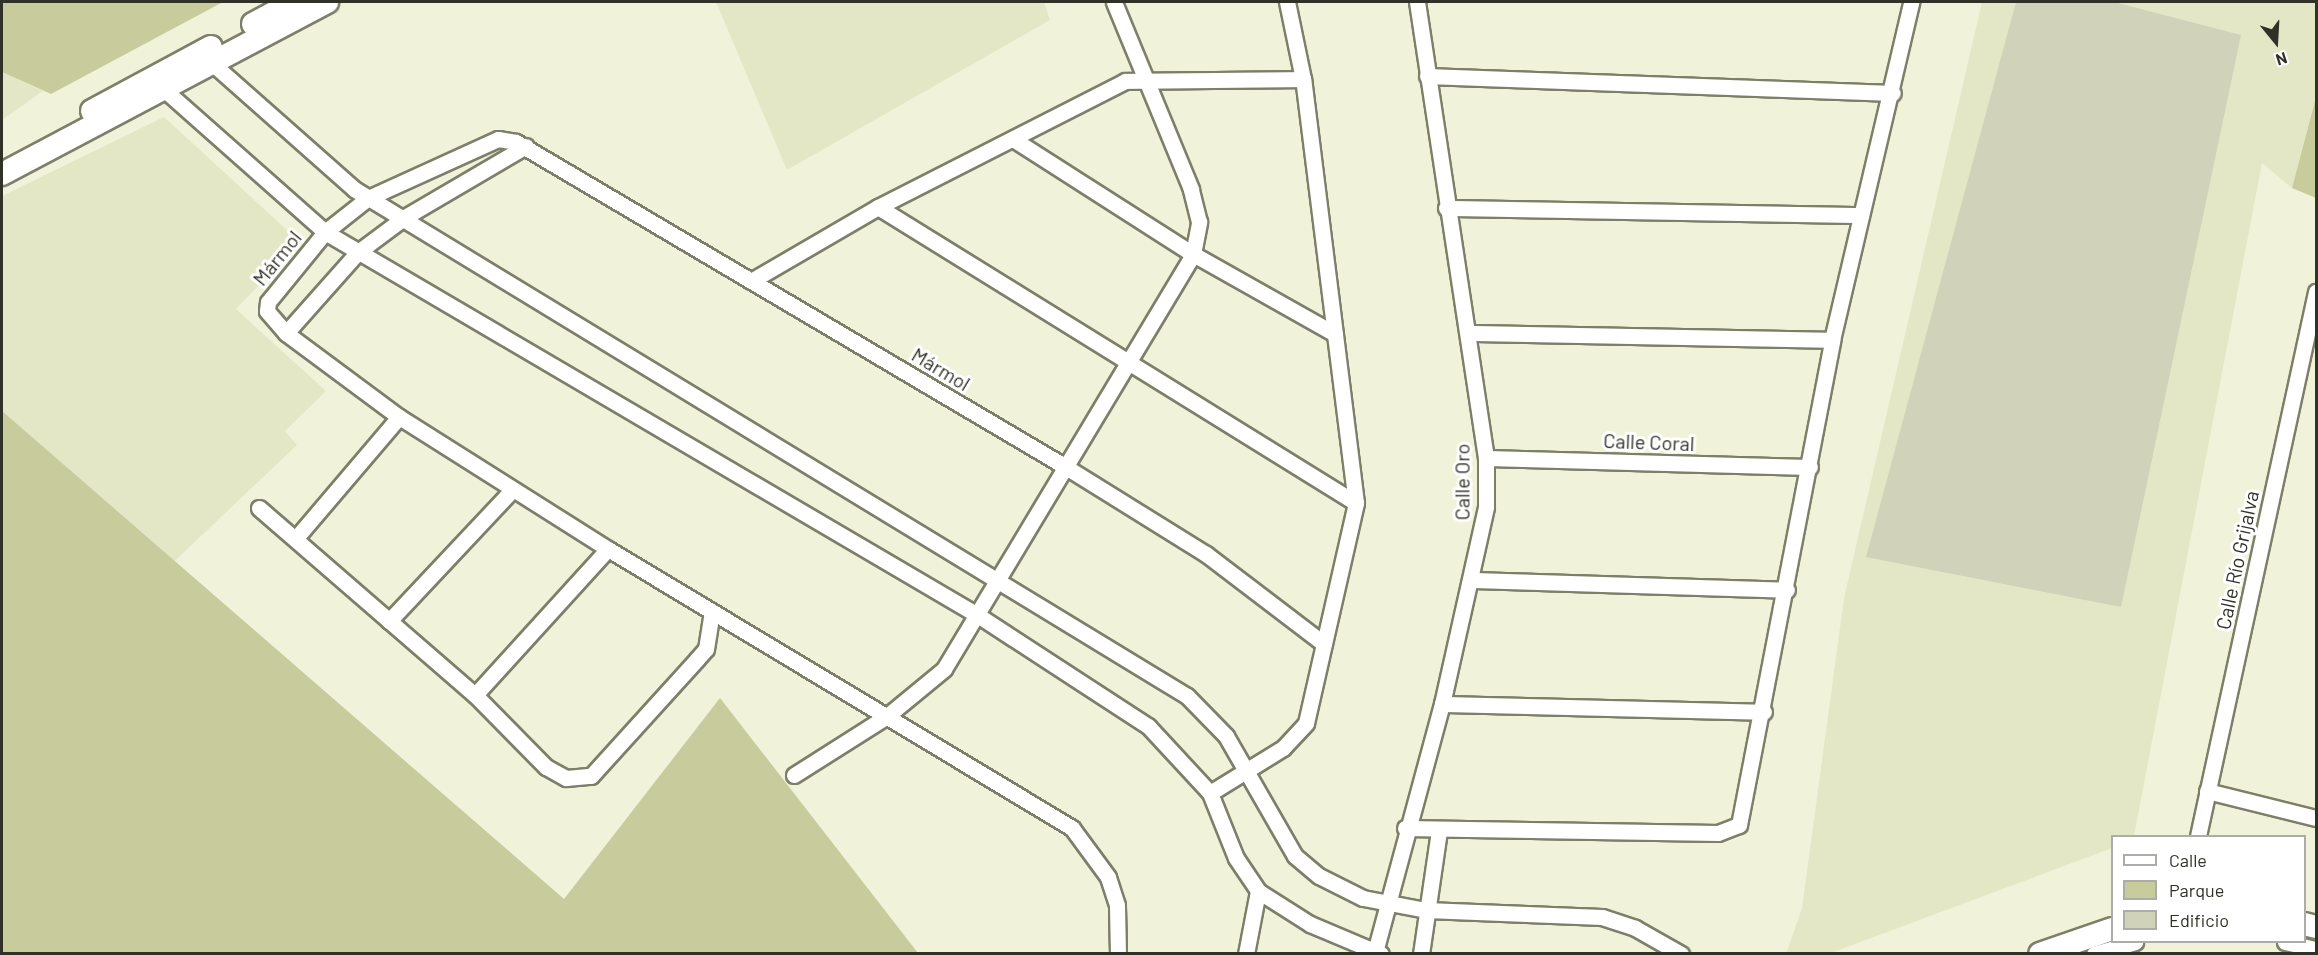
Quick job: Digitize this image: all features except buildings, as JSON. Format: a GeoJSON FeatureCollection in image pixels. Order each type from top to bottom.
{"type":"FeatureCollection","features":[{"type":"Feature","properties":{"kind":"main road"},"geometry":{"type":"LineString","coordinates":[[207,58],[294,2]]}},
{"type":"Feature","properties":{"kind":"main road"},"geometry":{"type":"LineString","coordinates":[[2,174],[207,58],[327,2]]}},
{"type":"Feature","properties":{"kind":"main road"},"geometry":{"type":"LineString","coordinates":[[2,159],[159,84]]}},
{"type":"Feature","properties":{"kind":"main road"},"geometry":{"type":"LineString","coordinates":[[2040,954],[2116,943]]}},
{"type":"Feature","properties":{"kind":"street"},"geometry":{"type":"LineString","coordinates":[[794,775],[887,716],[938,676],[979,616],[1127,360],[1193,254],[1199,222],[1194,198],[1114,2]]}},
{"type":"Feature","properties":{"kind":"street"},"geometry":{"type":"LineString","coordinates":[[1210,793],[1283,748],[1306,723],[1356,503],[1303,79],[1287,2]]}},
{"type":"Feature","properties":{"kind":"street","name":"Calle Oro"},"geometry":{"type":"LineString","coordinates":[[1378,953],[1385,904],[1442,704],[1473,580],[1486,507],[1486,458],[1469,333],[1446,207],[1418,2]]}},
{"type":"Feature","properties":{"kind":"street"},"geometry":{"type":"LineString","coordinates":[[1406,828],[1439,831],[1731,831],[1745,808],[1832,340],[1861,215],[1893,93],[1911,2]]}},
{"type":"Feature","properties":{"kind":"street"},"geometry":{"type":"LineString","coordinates":[[207,58],[368,198],[405,217],[1001,579],[1187,696],[1226,736],[1295,856],[1319,876],[1385,904],[1426,910],[1602,917],[1635,928],[1681,954]]}},
{"type":"Feature","properties":{"kind":"street"},"geometry":{"type":"LineString","coordinates":[[1427,76],[1893,93]]}},
{"type":"Feature","properties":{"kind":"street"},"geometry":{"type":"LineString","coordinates":[[751,280],[878,207],[1013,139],[1111,86],[1145,78],[1303,79]]}},
{"type":"Feature","properties":{"kind":"street"},"geometry":{"type":"LineString","coordinates":[[159,84],[325,232],[979,616],[1148,726],[1210,793],[1236,858],[1258,891],[1310,924],[1378,953]]}},
{"type":"Feature","properties":{"kind":"street","name":"Mármol"},"geometry":{"type":"LineString","coordinates":[[286,333],[267,304],[325,232],[368,198],[498,139],[526,146],[1066,467],[1206,554],[1324,644]]}},
{"type":"Feature","properties":{"kind":"street"},"geometry":{"type":"LineString","coordinates":[[1013,139],[1193,254],[1335,334]]}},
{"type":"Feature","properties":{"kind":"street"},"geometry":{"type":"LineString","coordinates":[[526,146],[405,217],[358,252],[286,333],[399,417],[512,490],[1072,828],[1108,877],[1117,905],[1118,954]]}},
{"type":"Feature","properties":{"kind":"street"},"geometry":{"type":"LineString","coordinates":[[878,207],[1356,503]]}},
{"type":"Feature","properties":{"kind":"street"},"geometry":{"type":"LineString","coordinates":[[1446,207],[1861,215]]}},
{"type":"Feature","properties":{"kind":"street","name":"Calle Río Grijalva"},"geometry":{"type":"LineString","coordinates":[[2198,835],[2316,292]]}},
{"type":"Feature","properties":{"kind":"street"},"geometry":{"type":"LineString","coordinates":[[1469,333],[1832,340]]}},
{"type":"Feature","properties":{"kind":"street"},"geometry":{"type":"LineString","coordinates":[[296,538],[399,417]]}},
{"type":"Feature","properties":{"kind":"street","name":"Calle Coral"},"geometry":{"type":"LineString","coordinates":[[1486,458],[1810,467]]}},
{"type":"Feature","properties":{"kind":"street"},"geometry":{"type":"LineString","coordinates":[[389,621],[512,490]]}},
{"type":"Feature","properties":{"kind":"street"},"geometry":{"type":"LineString","coordinates":[[259,508],[475,695],[546,767],[566,778],[591,776],[706,649],[712,612]]}},
{"type":"Feature","properties":{"kind":"street"},"geometry":{"type":"LineString","coordinates":[[475,695],[608,549]]}},
{"type":"Feature","properties":{"kind":"street"},"geometry":{"type":"LineString","coordinates":[[1473,580],[1787,590]]}},
{"type":"Feature","properties":{"kind":"street"},"geometry":{"type":"LineString","coordinates":[[1442,704],[1764,712]]}},
{"type":"Feature","properties":{"kind":"street"},"geometry":{"type":"LineString","coordinates":[[2207,791],[2316,818]]}},
{"type":"Feature","properties":{"kind":"street"},"geometry":{"type":"LineString","coordinates":[[1420,954],[1439,831]]}},
{"type":"Feature","properties":{"kind":"street"},"geometry":{"type":"LineString","coordinates":[[1246,954],[1258,891]]}},
{"type":"Feature","properties":{"kind":"street"},"geometry":{"type":"LineString","coordinates":[[2094,954],[2116,943]]}},
{"type":"Feature","properties":{"kind":"street"},"geometry":{"type":"LineString","coordinates":[[2289,943],[2316,949]]}},
{"type":"Feature","properties":{"kind":"shaded area"},"geometry":{"type":"Polygon","coordinates":[[[716,2],[1044,2],[1050,20],[787,170],[716,2]]]}},
{"type":"Feature","properties":{"kind":"shaded area"},"geometry":{"type":"Polygon","coordinates":[[[1982,2],[2316,2],[2316,97],[2292,188],[2262,163],[2134,835],[2111,835],[2111,848],[1831,953],[1786,954],[1802,908],[1844,598],[1982,2]]]}},
{"type":"Feature","properties":{"kind":"shaded area"},"geometry":{"type":"Polygon","coordinates":[[[2,72],[43,91],[2,120],[2,72]]]}},
{"type":"Feature","properties":{"kind":"shaded area"},"geometry":{"type":"Polygon","coordinates":[[[164,117],[300,242],[236,309],[326,391],[285,431],[297,445],[86,645],[2,663],[2,196],[164,117]]]}},
{"type":"Feature","properties":{"kind":"green space"},"geometry":{"type":"Polygon","coordinates":[[[2,2],[223,2],[51,94],[2,72],[2,2]]]}},
{"type":"Feature","properties":{"kind":"green space"},"geometry":{"type":"Polygon","coordinates":[[[2316,97],[2316,198],[2292,188],[2316,97]]]}},
{"type":"Feature","properties":{"kind":"green space"},"geometry":{"type":"Polygon","coordinates":[[[2,411],[564,899],[720,698],[918,953],[2,953],[2,411]]]}}]}
